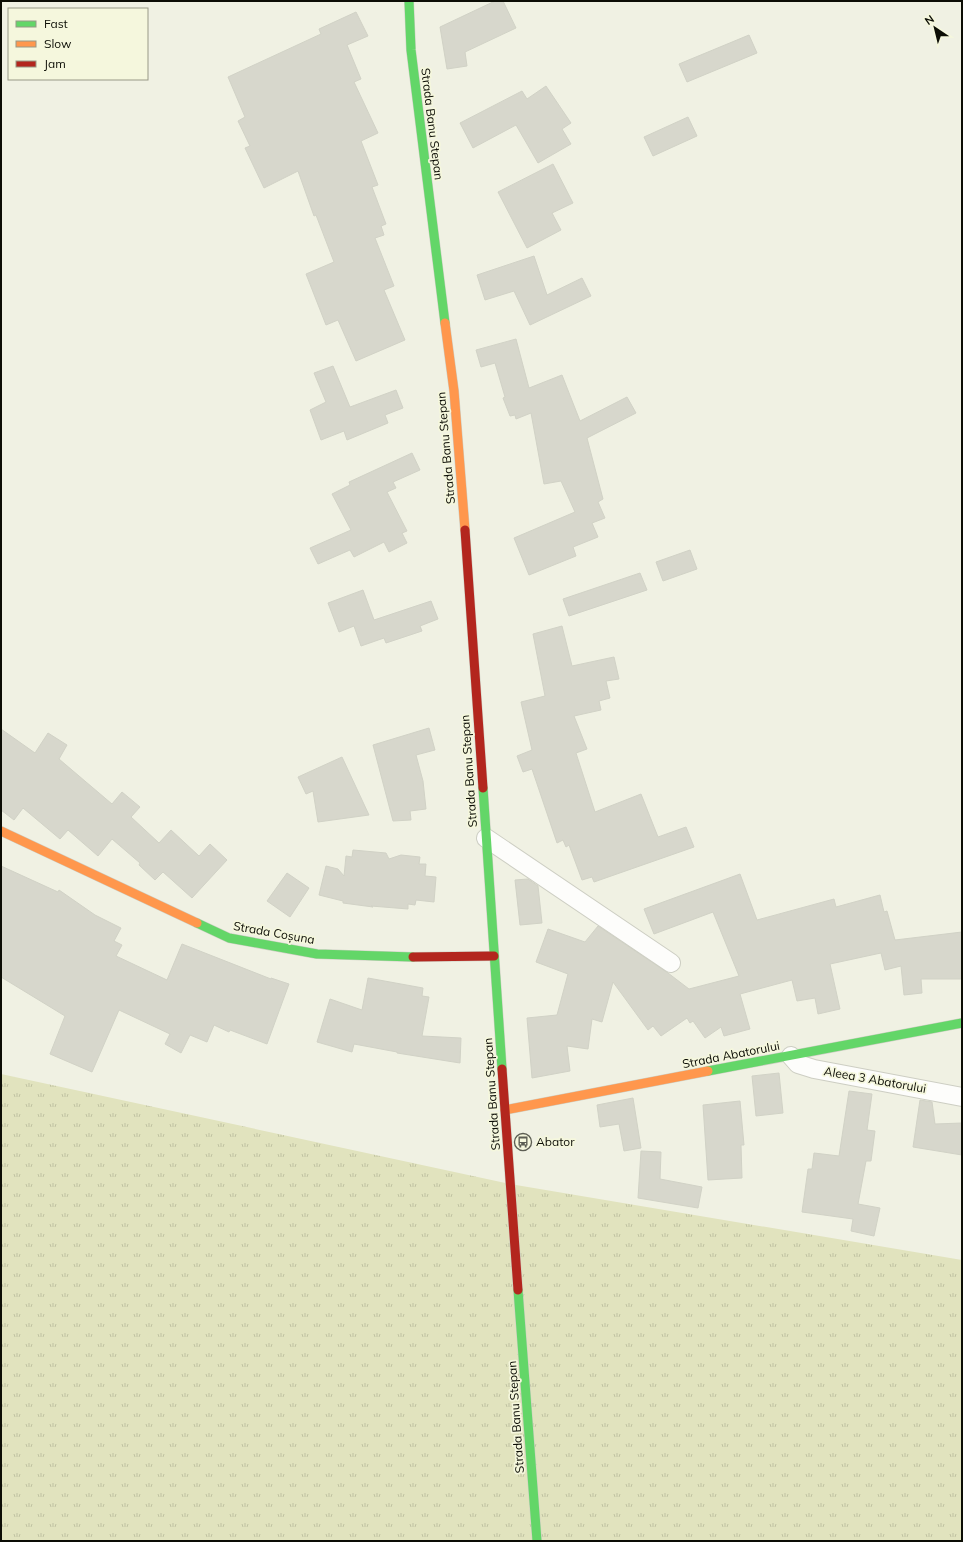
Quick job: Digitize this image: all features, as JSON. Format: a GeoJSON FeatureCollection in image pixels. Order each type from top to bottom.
{"type":"FeatureCollection","features":[{"type":"Feature","properties":{"kind":"main road","name":"Strada Banu Stepan"},"geometry":{"type":"LineString","coordinates":[[409,1],[411,50],[454,391],[537,1541]]}},
{"type":"Feature","properties":{"kind":"main road","name":"Strada Coșuna"},"geometry":{"type":"LineString","coordinates":[[1,832],[229,938],[317,954],[431,958],[494,956]]}},
{"type":"Feature","properties":{"kind":"main road","name":"Strada Abatorului"},"geometry":{"type":"LineString","coordinates":[[505,1110],[962,1023]]}},
{"type":"Feature","properties":{"kind":"street"},"geometry":{"type":"LineString","coordinates":[[486,838],[671,963]]}},
{"type":"Feature","properties":{"kind":"street","name":"Aleea 3 Abatorului"},"geometry":{"type":"LineString","coordinates":[[791,1056],[798,1064],[814,1069],[962,1097]]}},
{"type":"Feature","properties":{"kind":"green space"},"geometry":{"type":"Polygon","coordinates":[[[1,1074],[510,1184],[962,1260],[962,1541],[1,1541],[1,1074]]]}},
{"type":"Feature","properties":{"kind":"building"},"geometry":{"type":"Polygon","coordinates":[[[495,1],[503,1],[516,28],[465,52],[467,66],[447,69],[440,27],[495,1]]]}},
{"type":"Feature","properties":{"kind":"building"},"geometry":{"type":"Polygon","coordinates":[[[356,12],[368,36],[347,45],[361,79],[354,82],[378,133],[361,141],[378,185],[372,187],[386,224],[381,226],[384,235],[375,238],[394,286],[384,290],[405,340],[356,361],[338,320],[326,325],[306,274],[334,262],[316,215],[314,216],[298,171],[264,188],[245,148],[250,146],[238,121],[245,117],[228,77],[321,34],[319,29],[356,12]]]}},
{"type":"Feature","properties":{"kind":"building"},"geometry":{"type":"Polygon","coordinates":[[[749,35],[757,53],[687,82],[679,64],[749,35]]]}},
{"type":"Feature","properties":{"kind":"building"},"geometry":{"type":"Polygon","coordinates":[[[546,86],[571,123],[562,129],[571,144],[538,163],[516,125],[473,148],[460,123],[522,91],[527,99],[546,86]]]}},
{"type":"Feature","properties":{"kind":"building"},"geometry":{"type":"Polygon","coordinates":[[[688,117],[697,136],[653,156],[644,137],[688,117]]]}},
{"type":"Feature","properties":{"kind":"building"},"geometry":{"type":"Polygon","coordinates":[[[553,164],[573,203],[552,213],[561,230],[527,248],[498,192],[553,164]]]}},
{"type":"Feature","properties":{"kind":"building"},"geometry":{"type":"Polygon","coordinates":[[[534,256],[547,295],[582,278],[591,296],[530,325],[514,291],[485,300],[477,275],[534,256]]]}},
{"type":"Feature","properties":{"kind":"building"},"geometry":{"type":"Polygon","coordinates":[[[516,339],[529,388],[562,375],[580,421],[627,397],[636,413],[587,438],[603,499],[598,502],[605,518],[592,523],[598,537],[573,547],[576,556],[529,575],[514,538],[575,512],[561,481],[544,484],[531,413],[516,419],[515,415],[510,416],[503,398],[505,397],[495,363],[481,367],[476,350],[516,339]]]}},
{"type":"Feature","properties":{"kind":"building"},"geometry":{"type":"Polygon","coordinates":[[[333,366],[350,407],[396,390],[403,408],[385,415],[388,423],[347,440],[344,431],[321,440],[310,410],[326,402],[314,373],[333,366]]]}},
{"type":"Feature","properties":{"kind":"building"},"geometry":{"type":"Polygon","coordinates":[[[412,453],[420,470],[393,482],[396,488],[387,492],[407,531],[402,533],[407,543],[389,552],[384,542],[354,557],[350,550],[318,564],[310,548],[351,530],[332,494],[350,485],[349,482],[412,453]]]}},
{"type":"Feature","properties":{"kind":"building"},"geometry":{"type":"Polygon","coordinates":[[[690,550],[697,569],[663,581],[656,562],[690,550]]]}},
{"type":"Feature","properties":{"kind":"building"},"geometry":{"type":"Polygon","coordinates":[[[640,573],[647,590],[569,616],[563,599],[640,573]]]}},
{"type":"Feature","properties":{"kind":"building"},"geometry":{"type":"Polygon","coordinates":[[[363,590],[374,620],[431,601],[438,619],[420,626],[422,631],[386,643],[384,638],[361,646],[354,626],[339,632],[328,603],[363,590]]]}},
{"type":"Feature","properties":{"kind":"building"},"geometry":{"type":"Polygon","coordinates":[[[562,626],[572,666],[614,657],[619,679],[606,681],[610,698],[599,701],[601,710],[574,716],[587,749],[576,753],[595,812],[641,794],[658,837],[686,827],[694,847],[594,882],[592,877],[582,880],[569,845],[566,847],[563,840],[557,843],[532,769],[523,772],[517,756],[532,750],[521,702],[545,696],[533,634],[562,626]]]}},
{"type":"Feature","properties":{"kind":"building"},"geometry":{"type":"Polygon","coordinates":[[[429,728],[435,750],[416,755],[423,781],[426,809],[410,811],[411,820],[393,821],[373,745],[429,728]]]}},
{"type":"Feature","properties":{"kind":"building"},"geometry":{"type":"Polygon","coordinates":[[[1,729],[35,753],[48,733],[67,745],[59,759],[112,804],[122,792],[140,807],[131,817],[159,843],[171,830],[199,856],[210,844],[227,860],[192,898],[163,872],[155,880],[139,865],[140,863],[112,839],[98,856],[68,830],[60,839],[23,808],[14,820],[1,810],[1,729]]]}},
{"type":"Feature","properties":{"kind":"building"},"geometry":{"type":"Polygon","coordinates":[[[342,757],[369,815],[318,822],[313,791],[306,794],[298,777],[342,757]]]}},
{"type":"Feature","properties":{"kind":"building"},"geometry":{"type":"Polygon","coordinates":[[[353,850],[386,853],[389,859],[401,855],[420,857],[419,864],[426,864],[425,876],[436,877],[434,902],[416,900],[415,905],[408,904],[408,909],[371,906],[373,907],[343,903],[343,901],[319,895],[326,866],[338,869],[344,876],[346,856],[352,857],[353,850]]]}},
{"type":"Feature","properties":{"kind":"building"},"geometry":{"type":"Polygon","coordinates":[[[1,866],[58,892],[59,890],[95,915],[121,928],[114,941],[122,945],[116,956],[167,980],[182,944],[271,979],[289,984],[267,1044],[230,1030],[229,1032],[214,1025],[207,1042],[190,1035],[181,1053],[165,1044],[170,1034],[119,1010],[92,1072],[50,1054],[65,1016],[1,977],[1,866]]]}},
{"type":"Feature","properties":{"kind":"building"},"geometry":{"type":"Polygon","coordinates":[[[287,873],[309,888],[290,917],[267,901],[287,873]]]}},
{"type":"Feature","properties":{"kind":"building"},"geometry":{"type":"Polygon","coordinates":[[[740,874],[757,920],[834,899],[836,907],[880,895],[884,912],[887,911],[895,940],[962,932],[962,979],[921,979],[922,993],[904,995],[901,966],[885,970],[881,953],[830,964],[840,1009],[818,1014],[815,998],[797,1001],[792,980],[740,994],[750,1029],[724,1036],[721,1027],[705,1038],[693,1021],[690,1023],[687,1018],[661,1036],[653,1026],[648,1030],[613,982],[602,1022],[592,1019],[588,1049],[567,1046],[570,1071],[532,1078],[527,1018],[557,1015],[568,974],[536,962],[548,929],[585,942],[598,926],[668,973],[689,989],[739,976],[713,912],[654,934],[644,909],[740,874]]]}},
{"type":"Feature","properties":{"kind":"building"},"geometry":{"type":"Polygon","coordinates":[[[528,879],[538,886],[542,923],[520,925],[515,880],[528,879]]]}},
{"type":"Feature","properties":{"kind":"building"},"geometry":{"type":"Polygon","coordinates":[[[368,978],[423,988],[422,996],[429,997],[422,1036],[461,1038],[460,1063],[397,1053],[354,1044],[352,1052],[317,1042],[330,999],[362,1010],[368,978]]]}},
{"type":"Feature","properties":{"kind":"building"},"geometry":{"type":"Polygon","coordinates":[[[779,1073],[783,1113],[756,1116],[752,1076],[779,1073]]]}},
{"type":"Feature","properties":{"kind":"building"},"geometry":{"type":"Polygon","coordinates":[[[849,1091],[872,1094],[867,1130],[875,1131],[871,1161],[866,1161],[858,1204],[880,1208],[874,1236],[851,1231],[853,1219],[802,1212],[808,1169],[812,1169],[814,1153],[839,1156],[849,1091]]]}},
{"type":"Feature","properties":{"kind":"building"},"geometry":{"type":"Polygon","coordinates":[[[633,1098],[641,1148],[624,1151],[619,1124],[600,1127],[597,1105],[633,1098]]]}},
{"type":"Feature","properties":{"kind":"building"},"geometry":{"type":"Polygon","coordinates":[[[920,1100],[932,1102],[935,1124],[962,1123],[962,1155],[913,1147],[920,1100]]]}},
{"type":"Feature","properties":{"kind":"building"},"geometry":{"type":"Polygon","coordinates":[[[740,1101],[744,1145],[741,1145],[742,1178],[708,1180],[703,1105],[740,1101]]]}},
{"type":"Feature","properties":{"kind":"building"},"geometry":{"type":"Polygon","coordinates":[[[641,1151],[661,1152],[660,1179],[702,1187],[698,1208],[638,1198],[641,1151]]]}},
{"type":"Feature","properties":{"kind":"traffic: fast"},"geometry":{"type":"LineString","coordinates":[[409,1],[411,50],[445,323]]}},
{"type":"Feature","properties":{"kind":"traffic: fast"},"geometry":{"type":"LineString","coordinates":[[483,788],[502,1069]]}},
{"type":"Feature","properties":{"kind":"traffic: fast"},"geometry":{"type":"LineString","coordinates":[[197,923],[229,938],[317,954],[413,957]]}},
{"type":"Feature","properties":{"kind":"traffic: fast"},"geometry":{"type":"LineString","coordinates":[[708,1071],[962,1023]]}},
{"type":"Feature","properties":{"kind":"traffic: fast"},"geometry":{"type":"LineString","coordinates":[[518,1290],[537,1541]]}},
{"type":"Feature","properties":{"kind":"traffic: slow"},"geometry":{"type":"LineString","coordinates":[[445,323],[454,391],[465,530]]}},
{"type":"Feature","properties":{"kind":"traffic: slow"},"geometry":{"type":"LineString","coordinates":[[1,831],[197,923]]}},
{"type":"Feature","properties":{"kind":"traffic: slow"},"geometry":{"type":"LineString","coordinates":[[505,1110],[708,1071]]}},
{"type":"Feature","properties":{"kind":"traffic: jam"},"geometry":{"type":"LineString","coordinates":[[465,530],[483,788]]}},
{"type":"Feature","properties":{"kind":"traffic: jam"},"geometry":{"type":"LineString","coordinates":[[413,957],[494,956]]}},
{"type":"Feature","properties":{"kind":"traffic: jam"},"geometry":{"type":"LineString","coordinates":[[502,1069],[518,1290]]}},
{"type":"Feature","properties":{"kind":"place","name":"Abator"},"geometry":{"type":"Point","coordinates":[523,1142]}}]}
